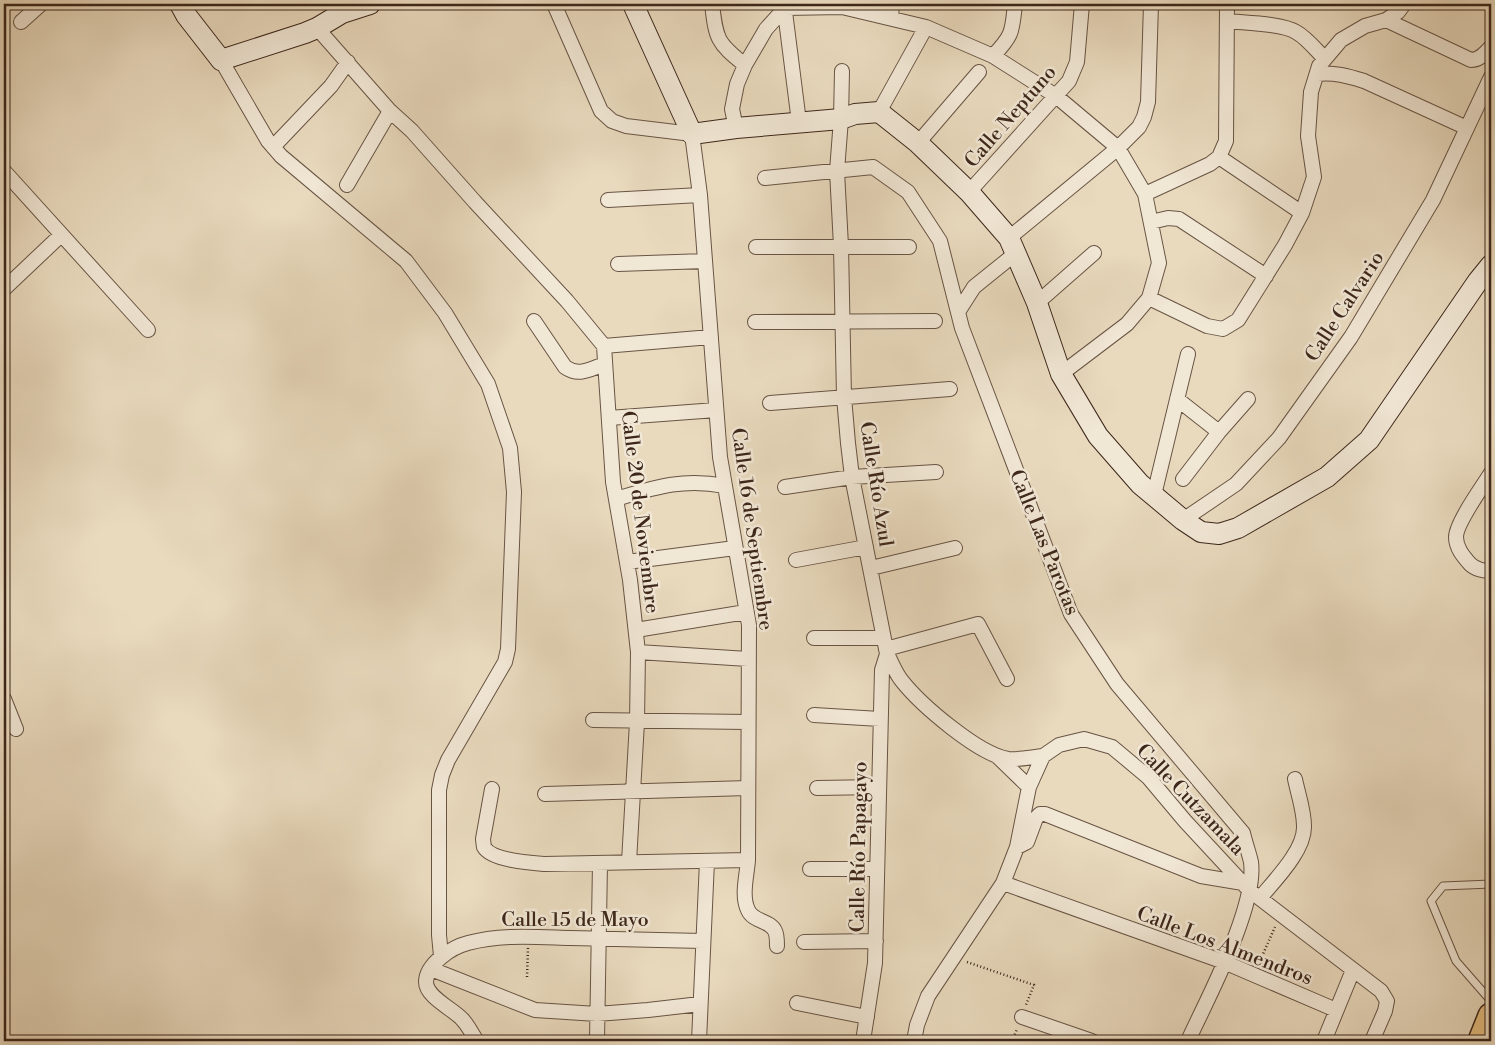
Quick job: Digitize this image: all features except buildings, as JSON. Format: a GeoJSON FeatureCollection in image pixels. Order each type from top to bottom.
{"type":"FeatureCollection","features":[{"type":"Feature","properties":{"kind":"highway"},"geometry":{"type":"LineString","coordinates":[[1481,1041],[1491,1016]]}},
{"type":"Feature","properties":{"kind":"street"},"geometry":{"type":"LineString","coordinates":[[21,22],[41,4]]}},
{"type":"Feature","properties":{"kind":"street"},"geometry":{"type":"LineString","coordinates":[[180,4],[186,16],[221,60],[273,147],[281,156],[406,261],[445,313],[488,384],[510,448],[514,492],[508,649],[505,662],[448,760],[442,775],[439,790],[439,935],[441,956]]}},
{"type":"Feature","properties":{"kind":"street"},"geometry":{"type":"LineString","coordinates":[[221,60],[318,28],[340,8],[370,4]]}},
{"type":"Feature","properties":{"kind":"street"},"geometry":{"type":"LineString","coordinates":[[554,4],[601,111],[612,121],[626,126],[692,134],[799,122],[841,120],[855,114],[879,112],[918,143],[968,192],[1012,246],[1037,303],[1061,374],[1098,436],[1140,484],[1183,520],[1201,532],[1218,534],[1238,528],[1327,477],[1369,440],[1478,281],[1491,265]]}},
{"type":"Feature","properties":{"kind":"street"},"geometry":{"type":"LineString","coordinates":[[633,4],[692,134]]}},
{"type":"Feature","properties":{"kind":"street"},"geometry":{"type":"LineString","coordinates":[[712,4],[718,39],[727,51],[744,65]]}},
{"type":"Feature","properties":{"kind":"street"},"geometry":{"type":"LineString","coordinates":[[891,18],[892,4]]}},
{"type":"Feature","properties":{"kind":"street"},"geometry":{"type":"LineString","coordinates":[[993,56],[1009,39],[1012,31],[1015,4]]}},
{"type":"Feature","properties":{"kind":"street","name":"Calle Neptuno"},"geometry":{"type":"LineString","coordinates":[[968,192],[1074,74],[1077,62],[1082,4]]}},
{"type":"Feature","properties":{"kind":"street"},"geometry":{"type":"LineString","coordinates":[[958,312],[974,287],[1012,246],[1139,127],[1148,102],[1151,4]]}},
{"type":"Feature","properties":{"kind":"street"},"geometry":{"type":"LineString","coordinates":[[1145,194],[1210,164],[1219,157],[1226,141],[1227,4]]}},
{"type":"Feature","properties":{"kind":"street"},"geometry":{"type":"LineString","coordinates":[[1149,298],[1207,326],[1224,329],[1238,320],[1285,245],[1302,213],[1314,177],[1308,136],[1311,92],[1319,66],[1341,40],[1365,26],[1386,20],[1398,12],[1404,4]]}},
{"type":"Feature","properties":{"kind":"street"},"geometry":{"type":"LineString","coordinates":[[736,128],[732,109],[737,84],[744,65],[766,29],[785,6],[842,5],[926,27],[993,56],[1056,96],[1118,148],[1145,194],[1159,263],[1149,298],[1128,324],[1061,374]]}},
{"type":"Feature","properties":{"kind":"street"},"geometry":{"type":"LineString","coordinates":[[785,6],[799,122]]}},
{"type":"Feature","properties":{"kind":"street"},"geometry":{"type":"LineString","coordinates":[[1386,20],[1471,60],[1477,60],[1491,47]]}},
{"type":"Feature","properties":{"kind":"street"},"geometry":{"type":"LineString","coordinates":[[1227,22],[1287,28],[1301,36],[1325,59]]}},
{"type":"Feature","properties":{"kind":"street"},"geometry":{"type":"LineString","coordinates":[[879,112],[926,27]]}},
{"type":"Feature","properties":{"kind":"street"},"geometry":{"type":"LineString","coordinates":[[318,28],[390,111],[412,131],[567,301],[604,346],[711,337]]}},
{"type":"Feature","properties":{"kind":"street"},"geometry":{"type":"LineString","coordinates":[[273,147],[331,86],[348,62]]}},
{"type":"Feature","properties":{"kind":"street","name":"Calle Río Azul"},"geometry":{"type":"LineString","coordinates":[[842,71],[841,120],[836,171],[841,246],[844,397],[852,478],[885,647],[901,680],[928,708],[963,736],[996,755],[1008,759],[1042,756]]}},
{"type":"Feature","properties":{"kind":"street"},"geometry":{"type":"LineString","coordinates":[[918,143],[979,72]]}},
{"type":"Feature","properties":{"kind":"street"},"geometry":{"type":"LineString","coordinates":[[1317,74],[1328,73],[1356,78],[1467,128]]}},
{"type":"Feature","properties":{"kind":"street","name":"Calle Calvario"},"geometry":{"type":"LineString","coordinates":[[1183,520],[1236,484],[1285,430],[1356,329],[1433,200],[1491,77]]}},
{"type":"Feature","properties":{"kind":"street"},"geometry":{"type":"LineString","coordinates":[[347,185],[390,111]]}},
{"type":"Feature","properties":{"kind":"street","name":"Calle 16 de Septiembre"},"geometry":{"type":"LineString","coordinates":[[692,134],[700,195],[720,457],[748,625],[748,860],[745,898],[748,911],[753,917],[772,927],[776,932],[777,946]]}},
{"type":"Feature","properties":{"kind":"street"},"geometry":{"type":"LineString","coordinates":[[1219,157],[1302,213]]}},
{"type":"Feature","properties":{"kind":"street","name":"Calle Las Parotas"},"geometry":{"type":"LineString","coordinates":[[765,178],[873,167],[908,192],[940,241],[962,328],[1072,614],[1117,684],[1243,833],[1251,863],[1251,890],[1239,927],[1188,1041]]}},
{"type":"Feature","properties":{"kind":"street"},"geometry":{"type":"LineString","coordinates":[[4,172],[148,330]]}},
{"type":"Feature","properties":{"kind":"street"},"geometry":{"type":"LineString","coordinates":[[608,200],[700,195]]}},
{"type":"Feature","properties":{"kind":"street"},"geometry":{"type":"LineString","coordinates":[[1151,222],[1168,218],[1179,219],[1266,276]]}},
{"type":"Feature","properties":{"kind":"street"},"geometry":{"type":"LineString","coordinates":[[5,287],[61,235]]}},
{"type":"Feature","properties":{"kind":"street"},"geometry":{"type":"LineString","coordinates":[[756,247],[909,247]]}},
{"type":"Feature","properties":{"kind":"street"},"geometry":{"type":"LineString","coordinates":[[1037,303],[1094,253]]}},
{"type":"Feature","properties":{"kind":"street"},"geometry":{"type":"LineString","coordinates":[[618,264],[705,261]]}},
{"type":"Feature","properties":{"kind":"street"},"geometry":{"type":"LineString","coordinates":[[534,321],[565,367],[572,372],[582,372],[605,364]]}},
{"type":"Feature","properties":{"kind":"street"},"geometry":{"type":"LineString","coordinates":[[755,322],[935,322]]}},
{"type":"Feature","properties":{"kind":"street","name":"Calle 20 de Noviembre"},"geometry":{"type":"LineString","coordinates":[[604,346],[613,482],[627,562],[638,652],[637,722],[629,862]]}},
{"type":"Feature","properties":{"kind":"street"},"geometry":{"type":"LineString","coordinates":[[1154,495],[1188,354]]}},
{"type":"Feature","properties":{"kind":"street"},"geometry":{"type":"LineString","coordinates":[[770,403],[950,389]]}},
{"type":"Feature","properties":{"kind":"street"},"geometry":{"type":"LineString","coordinates":[[1177,399],[1219,432]]}},
{"type":"Feature","properties":{"kind":"street"},"geometry":{"type":"LineString","coordinates":[[1183,479],[1219,432],[1248,399]]}},
{"type":"Feature","properties":{"kind":"street"},"geometry":{"type":"LineString","coordinates":[[609,418],[716,410]]}},
{"type":"Feature","properties":{"kind":"street"},"geometry":{"type":"LineString","coordinates":[[785,487],[852,478],[936,472]]}},
{"type":"Feature","properties":{"kind":"street"},"geometry":{"type":"LineString","coordinates":[[1491,473],[1462,520],[1456,536],[1459,552],[1472,566],[1487,571],[1491,570]]}},
{"type":"Feature","properties":{"kind":"street"},"geometry":{"type":"LineString","coordinates":[[616,499],[660,486],[689,482],[705,482],[725,486]]}},
{"type":"Feature","properties":{"kind":"street"},"geometry":{"type":"LineString","coordinates":[[796,560],[866,547]]}},
{"type":"Feature","properties":{"kind":"street"},"geometry":{"type":"LineString","coordinates":[[627,562],[735,548]]}},
{"type":"Feature","properties":{"kind":"street"},"geometry":{"type":"LineString","coordinates":[[871,568],[955,548]]}},
{"type":"Feature","properties":{"kind":"street"},"geometry":{"type":"LineString","coordinates":[[636,630],[746,612]]}},
{"type":"Feature","properties":{"kind":"street"},"geometry":{"type":"LineString","coordinates":[[814,638],[885,647],[978,624],[1007,679]]}},
{"type":"Feature","properties":{"kind":"street","name":"Calle Río Papagayo"},"geometry":{"type":"LineString","coordinates":[[863,1041],[875,963],[880,719],[885,647]]}},
{"type":"Feature","properties":{"kind":"street"},"geometry":{"type":"LineString","coordinates":[[638,652],[748,659]]}},
{"type":"Feature","properties":{"kind":"street"},"geometry":{"type":"LineString","coordinates":[[4,699],[16,729]]}},
{"type":"Feature","properties":{"kind":"street"},"geometry":{"type":"LineString","coordinates":[[814,715],[880,719]]}},
{"type":"Feature","properties":{"kind":"street"},"geometry":{"type":"LineString","coordinates":[[593,720],[748,722]]}},
{"type":"Feature","properties":{"kind":"street","name":"Calle Cutzamala"},"geometry":{"type":"LineString","coordinates":[[1042,756],[1059,745],[1084,739],[1112,747],[1148,777],[1186,821],[1251,890],[1381,991],[1387,1001],[1385,1011],[1372,1041]]}},
{"type":"Feature","properties":{"kind":"street"},"geometry":{"type":"LineString","coordinates":[[996,755],[1029,787]]}},
{"type":"Feature","properties":{"kind":"street"},"geometry":{"type":"LineString","coordinates":[[914,1041],[928,996],[1003,883],[1017,847],[1029,787],[1042,756]]}},
{"type":"Feature","properties":{"kind":"street"},"geometry":{"type":"LineString","coordinates":[[1017,847],[1027,842],[1036,818],[1040,814],[1045,814],[1201,876],[1251,890],[1291,860],[1301,843],[1304,826],[1295,779]]}},
{"type":"Feature","properties":{"kind":"street"},"geometry":{"type":"LineString","coordinates":[[817,788],[879,787]]}},
{"type":"Feature","properties":{"kind":"street"},"geometry":{"type":"LineString","coordinates":[[545,794],[748,788]]}},
{"type":"Feature","properties":{"kind":"street"},"geometry":{"type":"LineString","coordinates":[[492,789],[483,839],[484,847],[490,853],[515,861],[544,864],[748,860]]}},
{"type":"Feature","properties":{"kind":"street"},"geometry":{"type":"LineString","coordinates":[[699,1041],[707,861]]}},
{"type":"Feature","properties":{"kind":"street"},"geometry":{"type":"LineString","coordinates":[[597,1041],[600,863]]}},
{"type":"Feature","properties":{"kind":"street"},"geometry":{"type":"LineString","coordinates":[[810,868],[877,868]]}},
{"type":"Feature","properties":{"kind":"street","name":"Calle Los Almendros"},"geometry":{"type":"LineString","coordinates":[[1003,883],[1224,962],[1336,1010]]}},
{"type":"Feature","properties":{"kind":"street","name":"Calle 15 de Mayo"},"geometry":{"type":"LineString","coordinates":[[431,969],[441,956],[466,943],[505,936],[703,941]]}},
{"type":"Feature","properties":{"kind":"street"},"geometry":{"type":"LineString","coordinates":[[804,942],[876,941]]}},
{"type":"Feature","properties":{"kind":"street"},"geometry":{"type":"LineString","coordinates":[[477,1041],[463,1020],[427,990],[426,981],[431,969],[535,1010],[597,1014],[700,1004]]}},
{"type":"Feature","properties":{"kind":"street"},"geometry":{"type":"LineString","coordinates":[[1324,1041],[1352,970]]}},
{"type":"Feature","properties":{"kind":"street"},"geometry":{"type":"LineString","coordinates":[[797,1003],[867,1017]]}},
{"type":"Feature","properties":{"kind":"street"},"geometry":{"type":"LineString","coordinates":[[1022,1017],[1092,1041]]}},
{"type":"Feature","properties":{"kind":"lane"},"geometry":{"type":"LineString","coordinates":[[1491,884],[1443,886],[1431,901],[1456,961],[1491,1001]]}},
{"type":"Feature","properties":{"kind":"path"},"geometry":{"type":"LineString","coordinates":[[1254,975],[1280,914]]}},
{"type":"Feature","properties":{"kind":"path"},"geometry":{"type":"LineString","coordinates":[[527,977],[528,937]]}},
{"type":"Feature","properties":{"kind":"path"},"geometry":{"type":"LineString","coordinates":[[953,958],[1034,985]]}}]}
